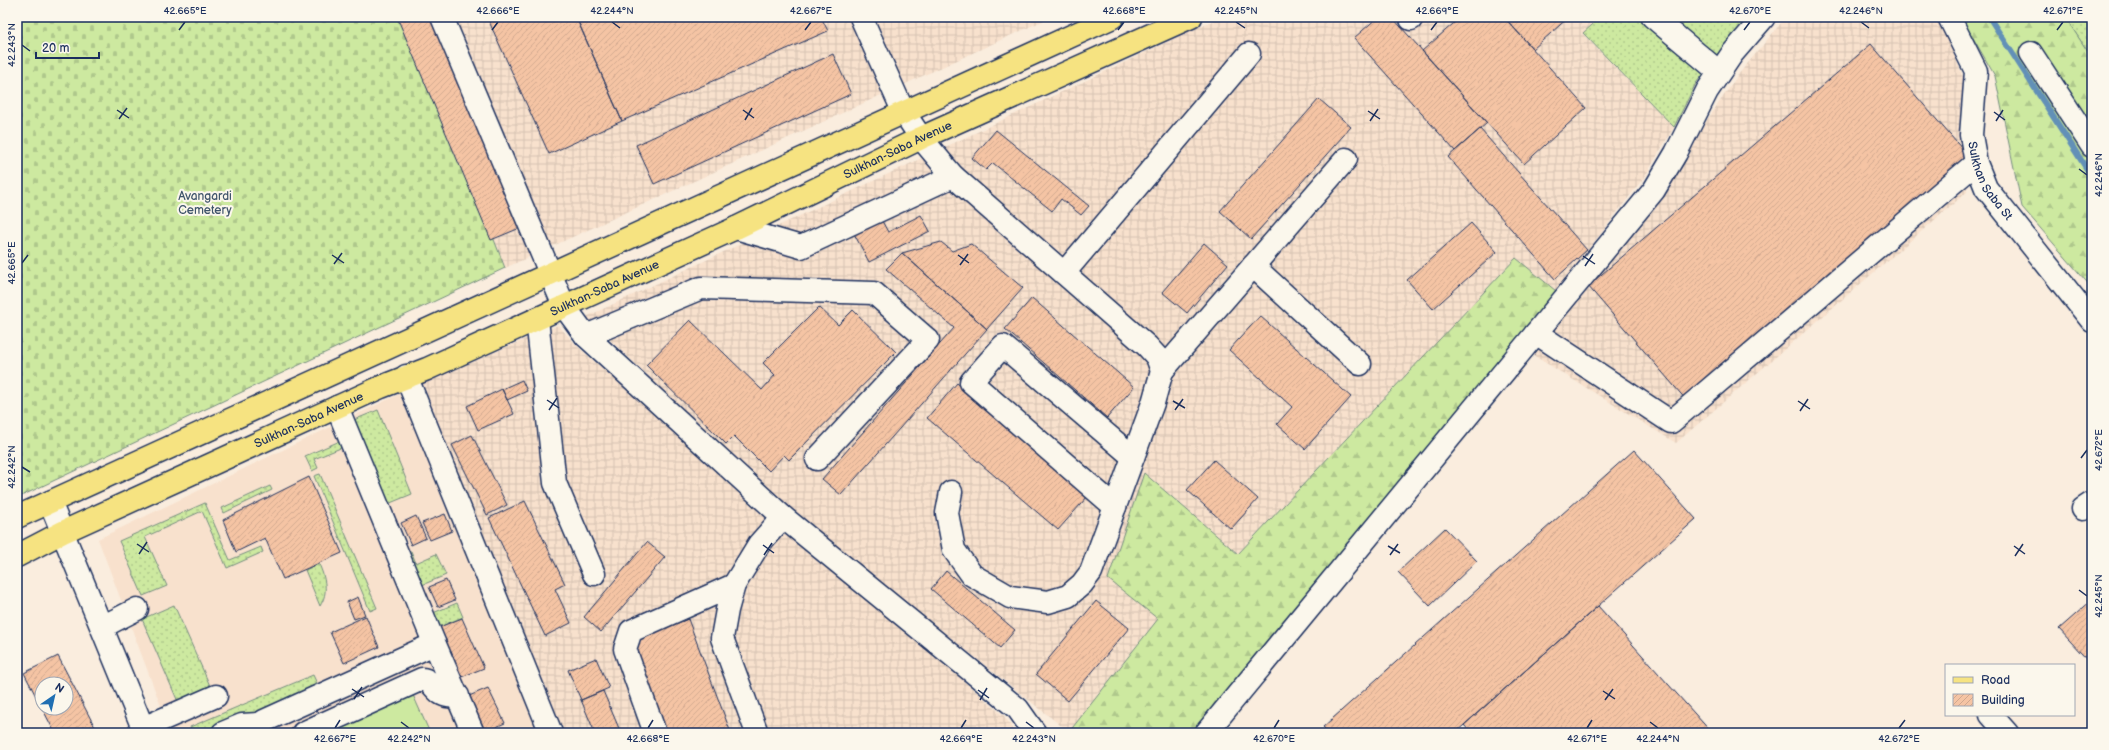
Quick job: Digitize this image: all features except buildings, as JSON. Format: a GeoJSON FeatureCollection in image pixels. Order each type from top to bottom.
{"type":"FeatureCollection","features":[{"type":"Feature","properties":{"kind":"main road"},"geometry":{"type":"LineString","coordinates":[[17,517],[903,111],[1113,17]]}},
{"type":"Feature","properties":{"kind":"main road","name":"Sulkhan-Saba Avenue"},"geometry":{"type":"LineString","coordinates":[[17,556],[63,532],[406,376],[428,370],[736,228],[921,138],[1190,17]]}},
{"type":"Feature","properties":{"kind":"street"},"geometry":{"type":"LineString","coordinates":[[442,17],[564,306],[586,336],[783,517],[1018,709],[1035,733]]}},
{"type":"Feature","properties":{"kind":"street"},"geometry":{"type":"LineString","coordinates":[[861,17],[903,111],[921,138],[953,176],[1147,346],[1157,357],[1162,371]]}},
{"type":"Feature","properties":{"kind":"street"},"geometry":{"type":"LineString","coordinates":[[1653,17],[1679,27],[1719,72]]}},
{"type":"Feature","properties":{"kind":"street"},"geometry":{"type":"LineString","coordinates":[[1206,733],[1654,190],[1676,153],[1706,91],[1732,54],[1764,17]]}},
{"type":"Feature","properties":{"kind":"street","name":"Sulkhan Saba St"},"geometry":{"type":"LineString","coordinates":[[1949,17],[1976,71],[1971,135],[1976,163],[1986,188],[2092,321]]}},
{"type":"Feature","properties":{"kind":"street"},"geometry":{"type":"LineString","coordinates":[[2031,53],[2092,146]]}},
{"type":"Feature","properties":{"kind":"street"},"geometry":{"type":"LineString","coordinates":[[1064,273],[1249,54]]}},
{"type":"Feature","properties":{"kind":"street"},"geometry":{"type":"LineString","coordinates":[[951,492],[947,513],[954,550],[972,575],[1010,597],[1048,602],[1068,596],[1082,584],[1091,572],[1154,403],[1162,371],[1346,159]]}},
{"type":"Feature","properties":{"kind":"street"},"geometry":{"type":"LineString","coordinates":[[1536,333],[1671,422],[1976,163]]}},
{"type":"Feature","properties":{"kind":"street"},"geometry":{"type":"LineString","coordinates":[[736,228],[801,247],[953,176]]}},
{"type":"Feature","properties":{"kind":"street"},"geometry":{"type":"LineString","coordinates":[[1253,266],[1360,364]]}},
{"type":"Feature","properties":{"kind":"street"},"geometry":{"type":"LineString","coordinates":[[586,336],[701,288],[874,294],[928,340],[817,458]]}},
{"type":"Feature","properties":{"kind":"street"},"geometry":{"type":"LineString","coordinates":[[537,319],[555,484],[594,574]]}},
{"type":"Feature","properties":{"kind":"street"},"geometry":{"type":"LineString","coordinates":[[1115,507],[971,382],[1003,346],[1134,457]]}},
{"type":"Feature","properties":{"kind":"street"},"geometry":{"type":"LineString","coordinates":[[406,376],[551,733]]}},
{"type":"Feature","properties":{"kind":"street"},"geometry":{"type":"LineString","coordinates":[[337,407],[437,649],[458,696],[467,728]]}},
{"type":"Feature","properties":{"kind":"street"},"geometry":{"type":"LineString","coordinates":[[50,502],[144,730],[216,696]]}},
{"type":"Feature","properties":{"kind":"street"},"geometry":{"type":"LineString","coordinates":[[757,733],[722,638],[727,610],[734,585],[759,544],[783,517]]}},
{"type":"Feature","properties":{"kind":"street"},"geometry":{"type":"LineString","coordinates":[[655,733],[624,649],[631,631],[734,585]]}},
{"type":"Feature","properties":{"kind":"street"},"geometry":{"type":"LineString","coordinates":[[102,627],[137,610]]}},
{"type":"Feature","properties":{"kind":"street"},"geometry":{"type":"LineString","coordinates":[[223,733],[242,725],[256,730],[437,649]]}},
{"type":"Feature","properties":{"kind":"street"},"geometry":{"type":"LineString","coordinates":[[303,733],[422,679],[428,681],[445,696],[458,696]]}},
{"type":"Feature","properties":{"kind":"street"},"geometry":{"type":"LineString","coordinates":[[322,733],[427,687],[435,688]]}},
{"type":"Feature","properties":{"kind":"street"},"geometry":{"type":"LineString","coordinates":[[1992,716],[2007,733]]}},
{"type":"Feature","properties":{"kind":"shaded area"},"geometry":{"type":"Polygon","coordinates":[[[408,17],[1051,17],[505,268],[408,17]]]}},
{"type":"Feature","properties":{"kind":"shaded area"},"geometry":{"type":"Polygon","coordinates":[[[1220,17],[1601,17],[1583,34],[1674,127],[1646,175],[1556,291],[1516,258],[1238,554],[1144,473],[1158,619],[1069,732],[786,507],[586,317],[1220,17]]]}},
{"type":"Feature","properties":{"kind":"shaded area"},"geometry":{"type":"Polygon","coordinates":[[[1786,17],[1935,17],[1945,31],[1963,77],[1967,192],[1676,443],[1533,355],[1669,187],[1703,126],[1738,75],[1786,17]]]}},
{"type":"Feature","properties":{"kind":"shaded area"},"geometry":{"type":"Polygon","coordinates":[[[558,325],[578,347],[1004,716],[1016,733],[558,733],[416,386],[558,325]]]}},
{"type":"Feature","properties":{"kind":"shaded area"},"geometry":{"type":"Polygon","coordinates":[[[416,386],[558,733],[171,733],[98,539],[416,386]]]}},
{"type":"Feature","properties":{"kind":"green space","name":"Avangardi Cemetery"},"geometry":{"type":"Polygon","coordinates":[[[17,17],[408,17],[505,268],[17,498],[17,17]]]}},
{"type":"Feature","properties":{"kind":"green space"},"geometry":{"type":"Polygon","coordinates":[[[1601,17],[1751,17],[1696,83],[1674,127],[1583,33],[1601,17]]]}},
{"type":"Feature","properties":{"kind":"green space"},"geometry":{"type":"Polygon","coordinates":[[[1961,17],[2065,17],[2092,58],[2092,288],[2022,207],[1995,76],[1961,17]]]}},
{"type":"Feature","properties":{"kind":"green space"},"geometry":{"type":"Polygon","coordinates":[[[2065,17],[2092,17],[2092,58],[2065,17]]]}},
{"type":"Feature","properties":{"kind":"green space"},"geometry":{"type":"Polygon","coordinates":[[[1516,258],[1556,291],[1196,733],[1069,732],[1158,619],[1108,579],[1144,473],[1238,554],[1516,258]]]}},
{"type":"Feature","properties":{"kind":"green space"},"geometry":{"type":"Polygon","coordinates":[[[378,410],[412,494],[383,506],[349,422],[378,410]]]}},
{"type":"Feature","properties":{"kind":"green space"},"geometry":{"type":"Polygon","coordinates":[[[340,441],[343,447],[314,459],[318,468],[312,471],[305,456],[340,441]]]}},
{"type":"Feature","properties":{"kind":"green space"},"geometry":{"type":"Polygon","coordinates":[[[320,474],[377,608],[370,611],[314,476],[320,474]]]}},
{"type":"Feature","properties":{"kind":"green space"},"geometry":{"type":"Polygon","coordinates":[[[270,486],[272,490],[224,513],[222,508],[270,486]]]}},
{"type":"Feature","properties":{"kind":"green space"},"geometry":{"type":"Polygon","coordinates":[[[205,503],[230,560],[261,547],[263,552],[227,568],[202,511],[145,537],[167,586],[143,596],[119,541],[205,503]]]}},
{"type":"Feature","properties":{"kind":"green space"},"geometry":{"type":"Polygon","coordinates":[[[411,551],[416,563],[436,554],[446,575],[422,585],[407,552],[411,551]]]}},
{"type":"Feature","properties":{"kind":"green space"},"geometry":{"type":"Polygon","coordinates":[[[319,564],[325,585],[323,601],[320,606],[305,570],[319,564]]]}},
{"type":"Feature","properties":{"kind":"green space"},"geometry":{"type":"Polygon","coordinates":[[[457,603],[463,617],[439,627],[433,613],[457,603]]]}},
{"type":"Feature","properties":{"kind":"green space"},"geometry":{"type":"Polygon","coordinates":[[[174,605],[215,697],[182,711],[142,619],[174,605]]]}},
{"type":"Feature","properties":{"kind":"green space"},"geometry":{"type":"Polygon","coordinates":[[[313,675],[319,688],[232,733],[192,733],[190,727],[313,675]]]}},
{"type":"Feature","properties":{"kind":"green space"},"geometry":{"type":"Polygon","coordinates":[[[413,695],[430,733],[328,733],[413,695]]]}},
{"type":"Feature","properties":{"kind":"waterway"},"geometry":{"type":"LineString","coordinates":[[1989,17],[2092,177]]}}]}
